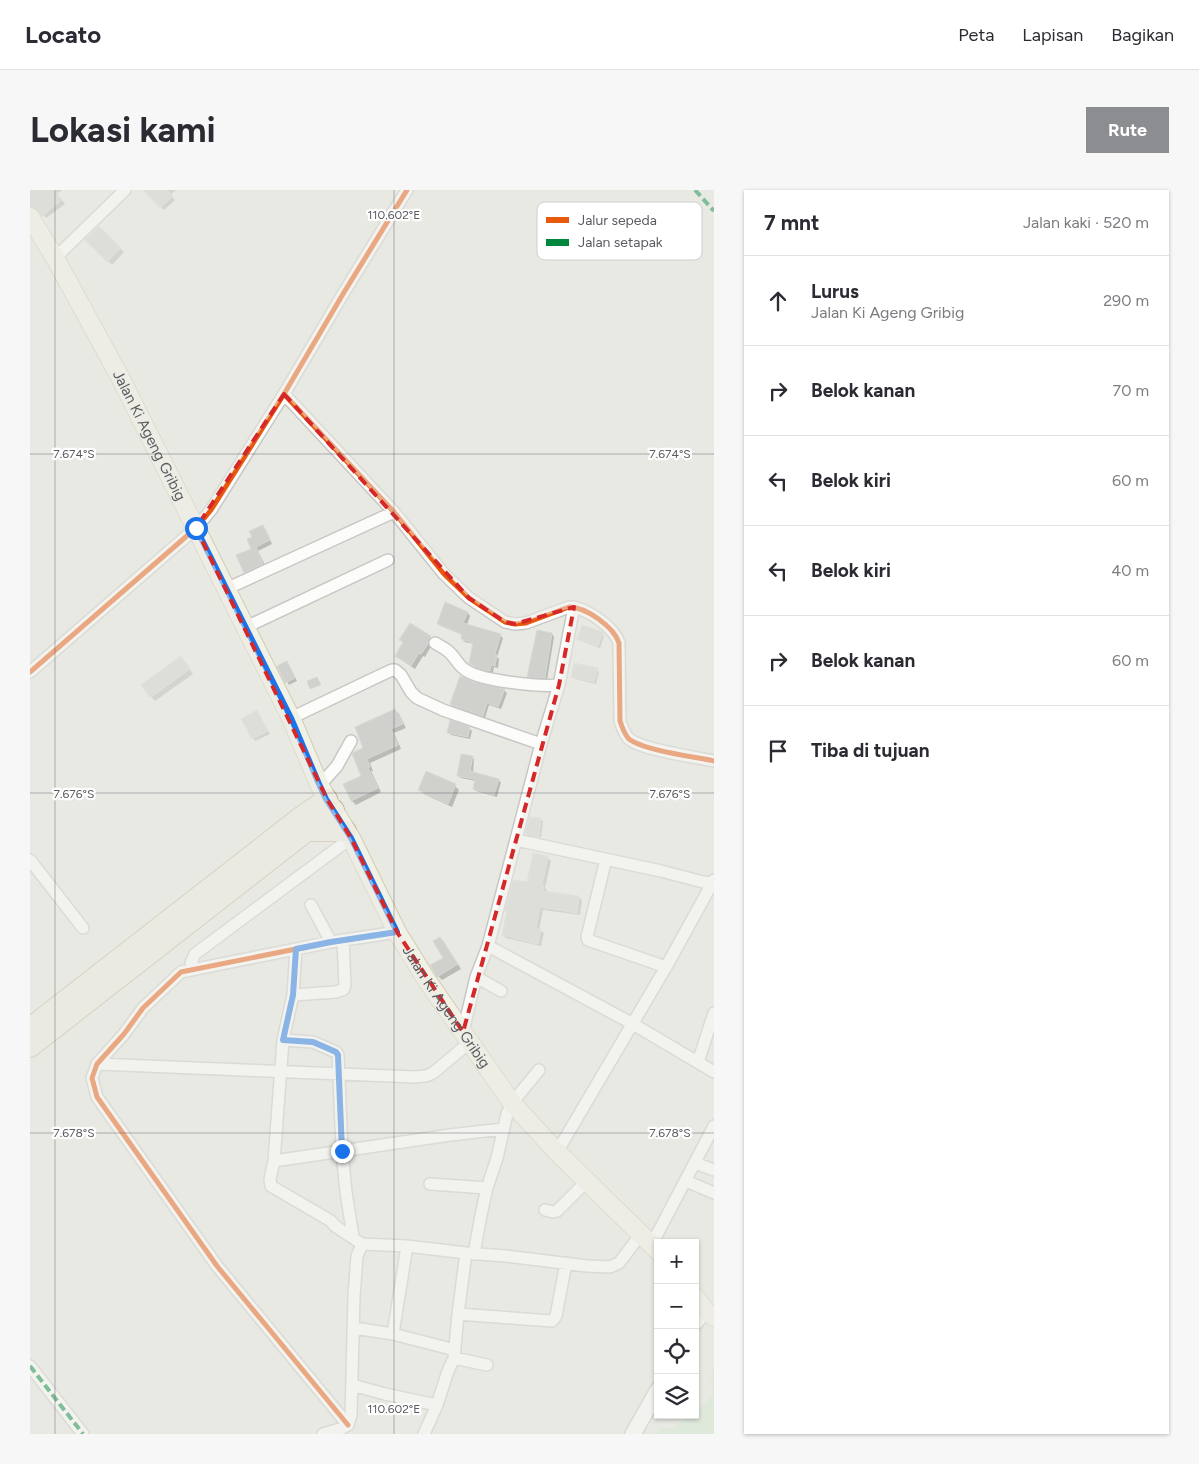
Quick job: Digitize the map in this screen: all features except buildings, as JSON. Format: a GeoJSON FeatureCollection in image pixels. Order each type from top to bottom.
{"type":"FeatureCollection","features":[{"type":"Feature","properties":{"kind":"highway"},"geometry":{"type":"LineString","coordinates":[[30,1048],[304,823],[327,798]]}},
{"type":"Feature","properties":{"kind":"highway"},"geometry":{"type":"LineString","coordinates":[[304,823],[348,834]]}},
{"type":"Feature","properties":{"kind":"highway"},"geometry":{"type":"LineString","coordinates":[[30,1028],[304,823]]}},
{"type":"Feature","properties":{"kind":"main road","name":"Jalan Ki Ageng Gribig"},"geometry":{"type":"LineString","coordinates":[[30,217],[55,258],[121,379],[291,718],[327,798],[348,834],[397,932],[426,979],[512,1103],[557,1152],[650,1243]]}},
{"type":"Feature","properties":{"kind":"street"},"geometry":{"type":"LineString","coordinates":[[55,258],[125,190]]}},
{"type":"Feature","properties":{"kind":"street"},"geometry":{"type":"LineString","coordinates":[[30,672],[196,528],[211,510],[284,394],[407,190]]}},
{"type":"Feature","properties":{"kind":"street"},"geometry":{"type":"LineString","coordinates":[[284,394],[394,512],[444,574],[469,598],[505,622],[515,624],[526,623],[569,607],[574,607],[600,619],[610,627],[618,638],[620,650],[620,721],[628,738],[633,742],[651,748],[714,761]]}},
{"type":"Feature","properties":{"kind":"street"},"geometry":{"type":"LineString","coordinates":[[226,589],[394,512]]}},
{"type":"Feature","properties":{"kind":"street"},"geometry":{"type":"LineString","coordinates":[[246,627],[388,560]]}},
{"type":"Feature","properties":{"kind":"street"},"geometry":{"type":"LineString","coordinates":[[97,1064],[206,1070],[281,1071],[414,1077],[433,1073],[466,1037],[476,977],[488,946],[541,744],[559,685],[574,607]]}},
{"type":"Feature","properties":{"kind":"street"},"geometry":{"type":"LineString","coordinates":[[435,643],[451,653],[458,664],[471,674],[486,678],[545,686],[559,685]]}},
{"type":"Feature","properties":{"kind":"street"},"geometry":{"type":"LineString","coordinates":[[291,718],[395,670],[401,675],[417,698],[444,710],[541,744]]}},
{"type":"Feature","properties":{"kind":"street"},"geometry":{"type":"LineString","coordinates":[[327,798],[337,766],[351,741]]}},
{"type":"Feature","properties":{"kind":"street"},"geometry":{"type":"LineString","coordinates":[[192,970],[191,963],[196,954],[348,834]]}},
{"type":"Feature","properties":{"kind":"street"},"geometry":{"type":"LineString","coordinates":[[516,840],[713,883],[633,1024],[557,1152]]}},
{"type":"Feature","properties":{"kind":"street"},"geometry":{"type":"LineString","coordinates":[[606,859],[587,937],[588,940],[666,966]]}},
{"type":"Feature","properties":{"kind":"street"},"geometry":{"type":"LineString","coordinates":[[30,860],[83,928]]}},
{"type":"Feature","properties":{"kind":"street"},"geometry":{"type":"LineString","coordinates":[[311,905],[331,942]]}},
{"type":"Feature","properties":{"kind":"street"},"geometry":{"type":"LineString","coordinates":[[348,1426],[217,1266],[97,1097],[93,1088],[92,1078],[97,1064],[124,1034],[143,1008],[181,972],[244,958],[397,932]]}},
{"type":"Feature","properties":{"kind":"street"},"geometry":{"type":"LineString","coordinates":[[293,995],[336,992],[344,989],[346,985],[343,940]]}},
{"type":"Feature","properties":{"kind":"street"},"geometry":{"type":"LineString","coordinates":[[488,946],[633,1024],[714,1072]]}},
{"type":"Feature","properties":{"kind":"street"},"geometry":{"type":"LineString","coordinates":[[296,949],[293,995],[283,1040],[274,1161],[270,1179],[271,1186],[331,1221],[357,1240],[600,1268],[615,1266],[650,1243],[686,1181],[714,1126]]}},
{"type":"Feature","properties":{"kind":"street"},"geometry":{"type":"LineString","coordinates":[[476,977],[501,991]]}},
{"type":"Feature","properties":{"kind":"street"},"geometry":{"type":"LineString","coordinates":[[698,1062],[714,1013]]}},
{"type":"Feature","properties":{"kind":"street"},"geometry":{"type":"LineString","coordinates":[[283,1040],[313,1042],[336,1052],[338,1055],[342,1151],[346,1192],[357,1240],[351,1415],[348,1426]]}},
{"type":"Feature","properties":{"kind":"street"},"geometry":{"type":"LineString","coordinates":[[424,1434],[437,1405],[454,1354],[458,1314],[470,1254],[497,1158],[507,1114],[512,1103],[539,1070]]}},
{"type":"Feature","properties":{"kind":"street"},"geometry":{"type":"LineString","coordinates":[[274,1161],[503,1129]]}},
{"type":"Feature","properties":{"kind":"street"},"geometry":{"type":"LineString","coordinates":[[695,1163],[714,1170]]}},
{"type":"Feature","properties":{"kind":"street"},"geometry":{"type":"LineString","coordinates":[[544,1210],[557,1211],[587,1181]]}},
{"type":"Feature","properties":{"kind":"street"},"geometry":{"type":"LineString","coordinates":[[686,1181],[714,1193]]}},
{"type":"Feature","properties":{"kind":"street"},"geometry":{"type":"LineString","coordinates":[[430,1184],[488,1188]]}},
{"type":"Feature","properties":{"kind":"street"},"geometry":{"type":"LineString","coordinates":[[393,1334],[407,1246]]}},
{"type":"Feature","properties":{"kind":"street"},"geometry":{"type":"LineString","coordinates":[[458,1314],[552,1321],[556,1316],[566,1264]]}},
{"type":"Feature","properties":{"kind":"street"},"geometry":{"type":"LineString","coordinates":[[354,1328],[393,1334],[487,1365]]}},
{"type":"Feature","properties":{"kind":"street"},"geometry":{"type":"LineString","coordinates":[[30,1366],[83,1434]]}},
{"type":"Feature","properties":{"kind":"street"},"geometry":{"type":"LineString","coordinates":[[352,1385],[437,1405]]}},
{"type":"Feature","properties":{"kind":"street"},"geometry":{"type":"LineString","coordinates":[[634,1434],[654,1397]]}},
{"type":"Feature","properties":{"kind":"street"},"geometry":{"type":"LineString","coordinates":[[323,1434],[348,1426]]}},
{"type":"Feature","properties":{"kind":"highlighted area"},"geometry":{"type":"Polygon","coordinates":[[[284,394],[469,598],[505,622],[515,624],[574,607],[559,685],[463,1032],[397,932],[351,838],[327,799],[196,528],[284,394]]]}},
{"type":"Feature","properties":{"kind":"green space"},"geometry":{"type":"Polygon","coordinates":[[[714,1367],[714,1434],[655,1434],[660,1428],[675,1428],[686,1419],[699,1419],[699,1409],[713,1395],[711,1375],[714,1367]]]}},
{"type":"Feature","properties":{"kind":"marked path"},"geometry":{"type":"LineString","coordinates":[[695,190],[714,211]]}},
{"type":"Feature","properties":{"kind":"marked path"},"geometry":{"type":"LineString","coordinates":[[30,1366],[83,1434]]}},
{"type":"Feature","properties":{"kind":"cycle path"},"geometry":{"type":"LineString","coordinates":[[30,672],[196,528],[211,510],[284,394],[407,190]]}},
{"type":"Feature","properties":{"kind":"cycle path"},"geometry":{"type":"LineString","coordinates":[[284,394],[394,512],[444,574],[469,598],[505,622],[515,624],[526,623],[569,607],[583,610],[605,625],[619,643],[620,721],[628,738],[644,746],[714,761]]}},
{"type":"Feature","properties":{"kind":"cycle path"},"geometry":{"type":"LineString","coordinates":[[348,1425],[217,1266],[97,1097],[92,1078],[97,1064],[124,1034],[143,1008],[181,972],[331,942],[397,932]]}},
{"type":"Feature","properties":{"kind":"route"},"geometry":{"type":"LineString","coordinates":[[196,528],[291,718],[326,799],[351,838],[397,932],[296,949],[293,995],[283,1040],[313,1042],[336,1052],[338,1055],[342,1151]]}}]}
